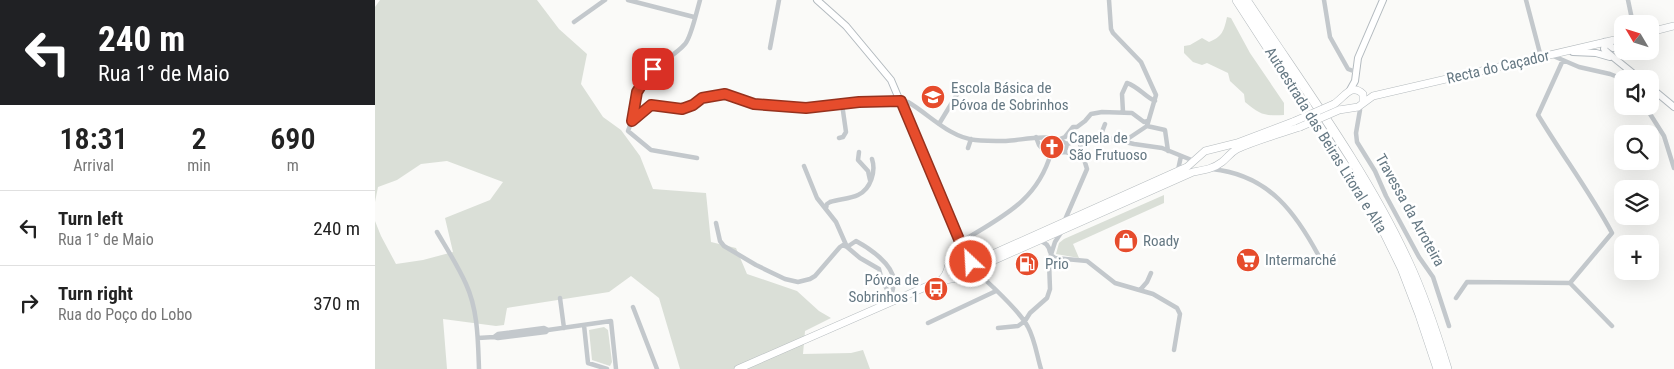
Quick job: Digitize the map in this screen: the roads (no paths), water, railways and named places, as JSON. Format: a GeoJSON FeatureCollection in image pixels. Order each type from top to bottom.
{"type":"FeatureCollection","features":[{"type":"Feature","properties":{"kind":"highway","name":"Autoestrada das Beiras Litoral e Alta"},"geometry":{"type":"LineString","coordinates":[[1237,0],[1380,223],[1402,268],[1438,369]]}},
{"type":"Feature","properties":{"kind":"highway","name":"Autoestrada das Beiras Litoral e Alta"},"geometry":{"type":"LineString","coordinates":[[1246,0],[1339,140],[1386,219],[1408,263],[1428,312],[1447,369]]}},
{"type":"Feature","properties":{"kind":"main road"},"geometry":{"type":"LineString","coordinates":[[1659,30],[1674,26]]}},
{"type":"Feature","properties":{"kind":"main road","name":"Recta do Caçador"},"geometry":{"type":"LineString","coordinates":[[1373,96],[1614,40]]}},
{"type":"Feature","properties":{"kind":"main road"},"geometry":{"type":"LineString","coordinates":[[1337,107],[1347,93],[1356,89],[1373,96]]}},
{"type":"Feature","properties":{"kind":"main road"},"geometry":{"type":"LineString","coordinates":[[1347,93],[1347,105],[1358,106]]}},
{"type":"Feature","properties":{"kind":"main road"},"geometry":{"type":"LineString","coordinates":[[1358,106],[1362,93]]}},
{"type":"Feature","properties":{"kind":"main road"},"geometry":{"type":"LineString","coordinates":[[738,369],[892,299],[939,281],[963,277],[988,263],[1193,172],[1210,169],[1238,149],[1337,107],[1358,106],[1373,96]]}},
{"type":"Feature","properties":{"kind":"main road"},"geometry":{"type":"LineString","coordinates":[[939,281],[946,275],[951,260],[956,256],[975,260],[986,257],[1178,170],[1194,161],[1205,151],[1298,124]]}},
{"type":"Feature","properties":{"kind":"main road"},"geometry":{"type":"LineString","coordinates":[[1221,147],[1225,150],[1226,158]]}},
{"type":"Feature","properties":{"kind":"main road"},"geometry":{"type":"LineString","coordinates":[[1194,161],[1195,168],[1199,171]]}},
{"type":"Feature","properties":{"kind":"main road"},"geometry":{"type":"LineString","coordinates":[[968,258],[971,272]]}},
{"type":"Feature","properties":{"kind":"main road"},"geometry":{"type":"LineString","coordinates":[[949,267],[953,274],[959,277]]}},
{"type":"Feature","properties":{"kind":"street"},"geometry":{"type":"LineString","coordinates":[[575,22],[605,0]]}},
{"type":"Feature","properties":{"kind":"street"},"geometry":{"type":"LineString","coordinates":[[629,0],[694,16]]}},
{"type":"Feature","properties":{"kind":"street"},"geometry":{"type":"LineString","coordinates":[[697,158],[651,150],[628,131],[632,121],[637,92],[653,69],[687,42],[700,0]]}},
{"type":"Feature","properties":{"kind":"street"},"geometry":{"type":"LineString","coordinates":[[770,48],[779,0]]}},
{"type":"Feature","properties":{"kind":"street"},"geometry":{"type":"LineString","coordinates":[[817,0],[846,26],[891,80],[904,103],[968,258]]}},
{"type":"Feature","properties":{"kind":"street"},"geometry":{"type":"LineString","coordinates":[[1109,0],[1113,34],[1141,62],[1156,99],[1148,124],[1129,138],[1119,140]]}},
{"type":"Feature","properties":{"kind":"street"},"geometry":{"type":"LineString","coordinates":[[1324,0],[1332,41],[1348,69],[1356,74],[1362,93]]}},
{"type":"Feature","properties":{"kind":"street"},"geometry":{"type":"LineString","coordinates":[[1347,93],[1356,74],[1358,58],[1383,0]]}},
{"type":"Feature","properties":{"kind":"street"},"geometry":{"type":"LineString","coordinates":[[1526,0],[1541,56]]}},
{"type":"Feature","properties":{"kind":"street"},"geometry":{"type":"LineString","coordinates":[[1628,0],[1631,15]]}},
{"type":"Feature","properties":{"kind":"street"},"geometry":{"type":"LineString","coordinates":[[1613,58],[1613,48],[1605,42],[1604,49],[1613,58],[1628,70]]}},
{"type":"Feature","properties":{"kind":"street"},"geometry":{"type":"LineString","coordinates":[[1564,51],[1592,52],[1613,58]]}},
{"type":"Feature","properties":{"kind":"street"},"geometry":{"type":"LineString","coordinates":[[1550,54],[1593,72],[1614,75]]}},
{"type":"Feature","properties":{"kind":"street"},"geometry":{"type":"LineString","coordinates":[[1563,60],[1538,115],[1570,167],[1598,206],[1612,233],[1570,283]]}},
{"type":"Feature","properties":{"kind":"street"},"geometry":{"type":"LineString","coordinates":[[1123,112],[1122,94],[1127,83],[1135,86],[1149,99],[1156,99]]}},
{"type":"Feature","properties":{"kind":"street"},"geometry":{"type":"LineString","coordinates":[[939,124],[959,91]]}},
{"type":"Feature","properties":{"kind":"street"},"geometry":{"type":"LineString","coordinates":[[632,121],[651,105],[682,109],[693,105],[702,98],[725,94],[754,104],[806,108],[842,104],[904,103],[956,134],[971,139],[1007,141],[1036,137],[1060,139],[1067,144]]}},
{"type":"Feature","properties":{"kind":"street"},"geometry":{"type":"LineString","coordinates":[[1659,95],[1674,108]]}},
{"type":"Feature","properties":{"kind":"street"},"geometry":{"type":"LineString","coordinates":[[839,138],[843,137],[846,132],[842,104]]}},
{"type":"Feature","properties":{"kind":"street","name":"Travessa da Arroteira"},"geometry":{"type":"LineString","coordinates":[[1358,106],[1361,110],[1356,134],[1357,142],[1375,171],[1386,196],[1419,257],[1433,277],[1449,326]]}},
{"type":"Feature","properties":{"kind":"street"},"geometry":{"type":"LineString","coordinates":[[1060,139],[1073,126],[1077,127],[1095,112],[1123,112],[1134,114],[1144,122],[1165,130],[1168,151]]}},
{"type":"Feature","properties":{"kind":"street"},"geometry":{"type":"LineString","coordinates":[[1651,115],[1664,136],[1674,168]]}},
{"type":"Feature","properties":{"kind":"street"},"geometry":{"type":"LineString","coordinates":[[1100,137],[1105,124]]}},
{"type":"Feature","properties":{"kind":"street"},"geometry":{"type":"LineString","coordinates":[[1063,222],[1087,169],[1077,127]]}},
{"type":"Feature","properties":{"kind":"street"},"geometry":{"type":"LineString","coordinates":[[1036,137],[1039,145],[1047,154],[1065,152],[1083,156]]}},
{"type":"Feature","properties":{"kind":"street"},"geometry":{"type":"LineString","coordinates":[[1067,144],[1081,138],[1100,137],[1162,148],[1194,161]]}},
{"type":"Feature","properties":{"kind":"street"},"geometry":{"type":"LineString","coordinates":[[968,148],[971,139]]}},
{"type":"Feature","properties":{"kind":"street"},"geometry":{"type":"LineString","coordinates":[[1065,152],[1067,144]]}},
{"type":"Feature","properties":{"kind":"street"},"geometry":{"type":"LineString","coordinates":[[859,152],[859,160],[870,176],[870,181]]}},
{"type":"Feature","properties":{"kind":"street"},"geometry":{"type":"LineString","coordinates":[[961,242],[1009,212],[1029,196],[1039,182],[1051,154]]}},
{"type":"Feature","properties":{"kind":"street"},"geometry":{"type":"LineString","coordinates":[[1178,170],[1181,156]]}},
{"type":"Feature","properties":{"kind":"street"},"geometry":{"type":"LineString","coordinates":[[1226,158],[1231,171]]}},
{"type":"Feature","properties":{"kind":"street"},"geometry":{"type":"LineString","coordinates":[[826,208],[830,202],[861,194],[870,181],[874,166],[872,159]]}},
{"type":"Feature","properties":{"kind":"street"},"geometry":{"type":"LineString","coordinates":[[804,166],[817,198],[836,222],[847,247],[860,258],[879,268],[881,280],[892,299]]}},
{"type":"Feature","properties":{"kind":"street"},"geometry":{"type":"LineString","coordinates":[[1210,169],[1231,171],[1273,193],[1301,224],[1322,262]]}},
{"type":"Feature","properties":{"kind":"street"},"geometry":{"type":"LineString","coordinates":[[1072,205],[1074,210],[1080,215]]}},
{"type":"Feature","properties":{"kind":"street"},"geometry":{"type":"LineString","coordinates":[[716,223],[720,241],[724,246],[756,265],[797,282],[810,279],[819,273],[840,247],[843,245],[847,247],[856,241],[877,254],[892,274],[894,280],[892,299]]}},
{"type":"Feature","properties":{"kind":"street"},"geometry":{"type":"LineString","coordinates":[[998,328],[1018,326],[1047,298],[1049,294],[1048,268],[1051,255],[1055,242],[1063,230]]}},
{"type":"Feature","properties":{"kind":"street"},"geometry":{"type":"LineString","coordinates":[[437,232],[466,285],[478,338],[479,369]]}},
{"type":"Feature","properties":{"kind":"street"},"geometry":{"type":"LineString","coordinates":[[1038,241],[1047,244],[1051,255]]}},
{"type":"Feature","properties":{"kind":"street"},"geometry":{"type":"LineString","coordinates":[[956,256],[961,251],[961,242]]}},
{"type":"Feature","properties":{"kind":"street"},"geometry":{"type":"LineString","coordinates":[[1051,255],[1055,258],[1087,261],[1115,283],[1160,297],[1177,308],[1179,311],[1174,350]]}},
{"type":"Feature","properties":{"kind":"street"},"geometry":{"type":"LineString","coordinates":[[987,282],[985,269],[988,263]]}},
{"type":"Feature","properties":{"kind":"street"},"geometry":{"type":"LineString","coordinates":[[971,272],[987,282],[1025,321],[1030,330],[1041,369]]}},
{"type":"Feature","properties":{"kind":"street"},"geometry":{"type":"LineString","coordinates":[[1140,290],[1147,282],[1151,273]]}},
{"type":"Feature","properties":{"kind":"street"},"geometry":{"type":"LineString","coordinates":[[1456,298],[1467,282],[1570,283],[1612,326]]}},
{"type":"Feature","properties":{"kind":"street"},"geometry":{"type":"LineString","coordinates":[[928,322],[996,291]]}},
{"type":"Feature","properties":{"kind":"street"},"geometry":{"type":"LineString","coordinates":[[560,298],[564,328]]}},
{"type":"Feature","properties":{"kind":"street"},"geometry":{"type":"LineString","coordinates":[[633,308],[657,369]]}},
{"type":"Feature","properties":{"kind":"street"},"geometry":{"type":"LineString","coordinates":[[478,338],[611,321],[616,369]]}},
{"type":"Feature","properties":{"kind":"street"},"geometry":{"type":"LineString","coordinates":[[584,325],[588,363],[607,369]]}},
{"type":"Feature","properties":{"kind":"place","name":"Escola Básica de Póvoa de Sobrinhos"},"geometry":{"type":"Point","coordinates":[933,97]}},
{"type":"Feature","properties":{"kind":"place","name":"Capela de São Frutuoso"},"geometry":{"type":"Point","coordinates":[1052,147]}},
{"type":"Feature","properties":{"kind":"place","name":"Roady"},"geometry":{"type":"Point","coordinates":[1126,241]}},
{"type":"Feature","properties":{"kind":"place","name":"Intermarché"},"geometry":{"type":"Point","coordinates":[1248,260]}},
{"type":"Feature","properties":{"kind":"place","name":"Prio"},"geometry":{"type":"Point","coordinates":[1027,264]}},
{"type":"Feature","properties":{"kind":"place","name":"Póvoa de Sobrinhos 1"},"geometry":{"type":"Point","coordinates":[936,289]}}]}
